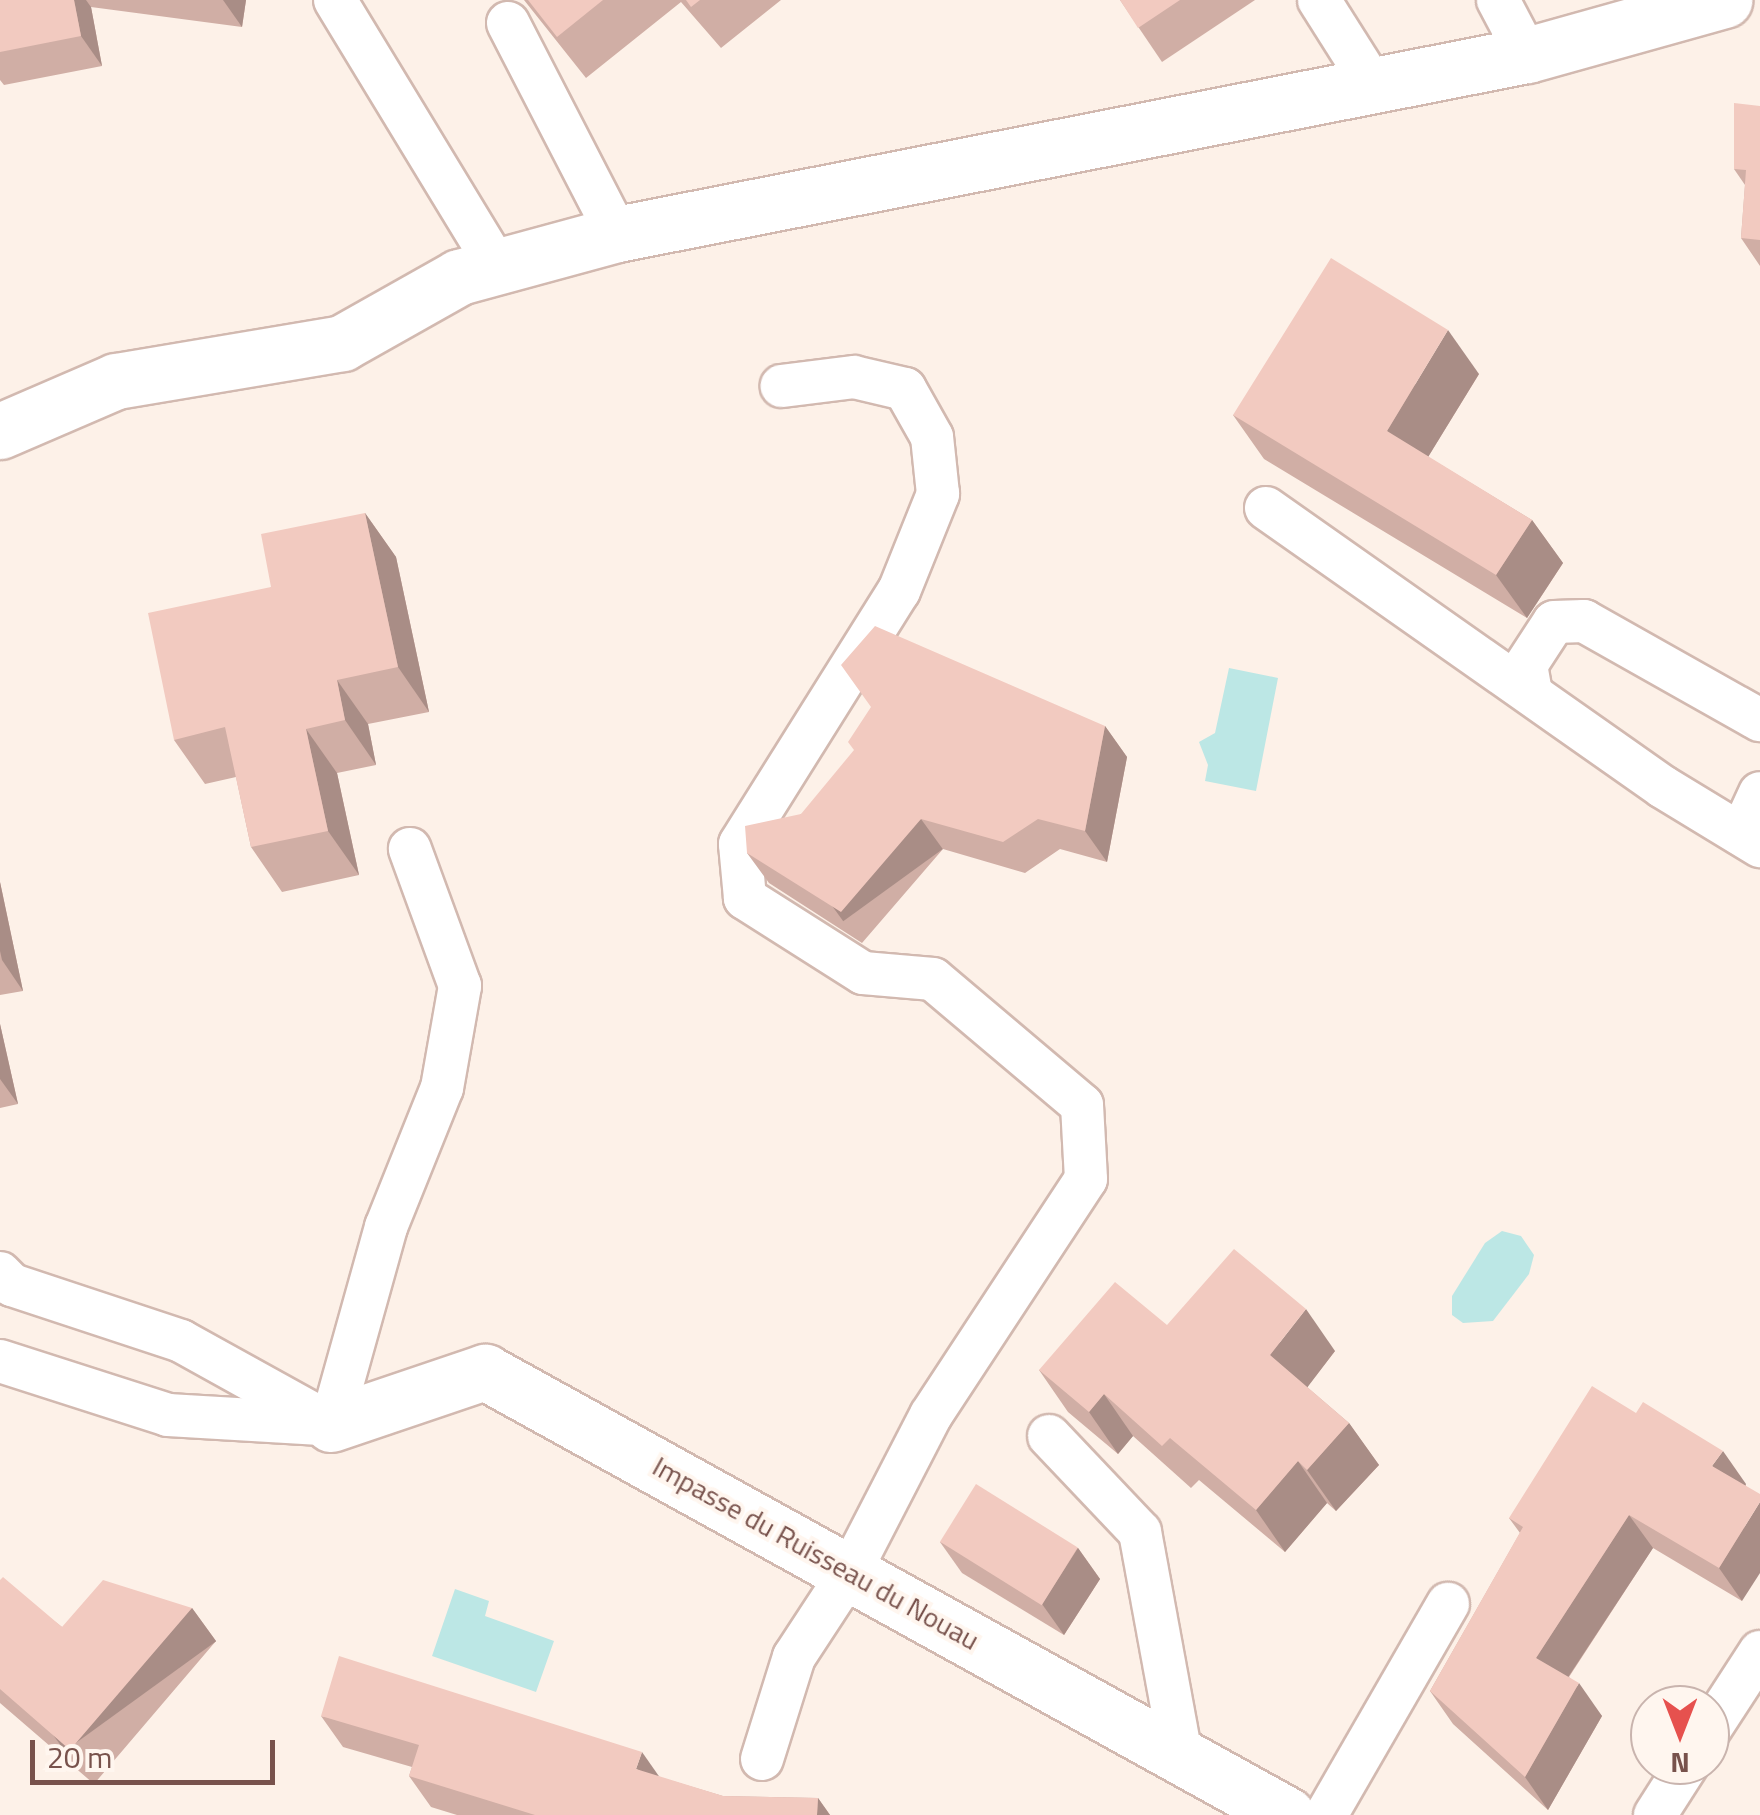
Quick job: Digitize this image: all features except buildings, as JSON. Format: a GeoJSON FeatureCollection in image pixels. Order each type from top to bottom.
{"type":"FeatureCollection","features":[{"type":"Feature","properties":{"kind":"street"},"geometry":{"type":"LineString","coordinates":[[0,431],[116,381],[342,343],[459,277],[617,234],[1527,55],[1724,0]]}},
{"type":"Feature","properties":{"kind":"street","name":"Impasse du Ruisseau du Nouau"},"geometry":{"type":"LineString","coordinates":[[331,1424],[485,1372],[851,1570],[1287,1815]]}},
{"type":"Feature","properties":{"kind":"lane"},"geometry":{"type":"LineString","coordinates":[[336,0],[498,268]]}},
{"type":"Feature","properties":{"kind":"lane"},"geometry":{"type":"LineString","coordinates":[[1319,0],[1374,87]]}},
{"type":"Feature","properties":{"kind":"lane"},"geometry":{"type":"LineString","coordinates":[[1498,0],[1527,55]]}},
{"type":"Feature","properties":{"kind":"lane"},"geometry":{"type":"LineString","coordinates":[[508,23],[617,234]]}},
{"type":"Feature","properties":{"kind":"lane"},"geometry":{"type":"LineString","coordinates":[[762,1759],[794,1657],[851,1570],[931,1414],[1086,1179],[1082,1106],[933,979],[863,973],[745,898],[740,844],[900,590],[938,494],[932,437],[905,389],[854,377],[782,386]]}},
{"type":"Feature","properties":{"kind":"lane"},"geometry":{"type":"LineString","coordinates":[[1266,508],[1751,840],[1760,793]]}},
{"type":"Feature","properties":{"kind":"lane"},"geometry":{"type":"LineString","coordinates":[[1531,693],[1526,666],[1554,622],[1584,620],[1760,720]]}},
{"type":"Feature","properties":{"kind":"lane"},"geometry":{"type":"LineString","coordinates":[[331,1424],[386,1227],[442,1088],[460,986],[410,849]]}},
{"type":"Feature","properties":{"kind":"lane"},"geometry":{"type":"LineString","coordinates":[[0,1273],[12,1285],[181,1341],[331,1424]]}},
{"type":"Feature","properties":{"kind":"lane"},"geometry":{"type":"LineString","coordinates":[[0,1361],[168,1414],[331,1424]]}},
{"type":"Feature","properties":{"kind":"lane"},"geometry":{"type":"LineString","coordinates":[[1049,1436],[1140,1532],[1181,1756]]}},
{"type":"Feature","properties":{"kind":"lane"},"geometry":{"type":"LineString","coordinates":[[1326,1815],[1448,1604]]}},
{"type":"Feature","properties":{"kind":"lane"},"geometry":{"type":"LineString","coordinates":[[1730,1698],[1760,1652]]}},
{"type":"Feature","properties":{"kind":"lane"},"geometry":{"type":"LineString","coordinates":[[1655,1815],[1674,1785]]}},
{"type":"Feature","properties":{"kind":"water"},"geometry":{"type":"Polygon","coordinates":[[[1229,668],[1278,678],[1256,791],[1205,781],[1208,765],[1199,742],[1215,733],[1229,668]]]}},
{"type":"Feature","properties":{"kind":"water"},"geometry":{"type":"Polygon","coordinates":[[[1502,1231],[1521,1236],[1534,1255],[1529,1274],[1493,1321],[1463,1323],[1452,1315],[1452,1296],[1485,1243],[1502,1231]]]}},
{"type":"Feature","properties":{"kind":"water"},"geometry":{"type":"Polygon","coordinates":[[[455,1589],[489,1601],[485,1616],[554,1641],[536,1692],[432,1656],[455,1589]]]}}]}
